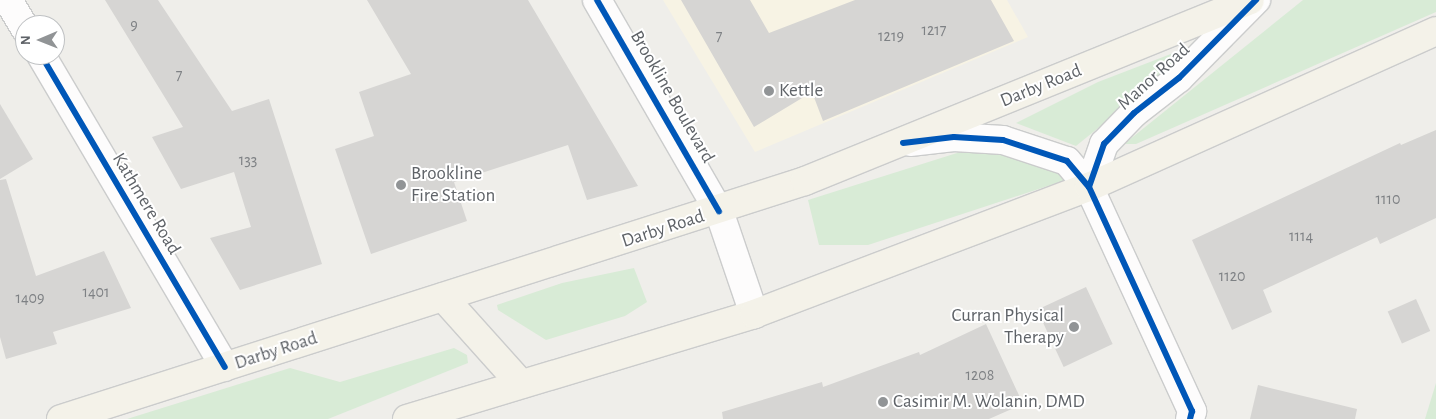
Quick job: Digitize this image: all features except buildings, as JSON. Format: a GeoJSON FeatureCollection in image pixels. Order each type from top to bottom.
{"type":"FeatureCollection","features":[{"type":"Feature","properties":{"kind":"main road","name":"Darby Road"},"geometry":{"type":"LineString","coordinates":[[61,419],[719,211],[903,143],[1250,0]]}},
{"type":"Feature","properties":{"kind":"main road"},"geometry":{"type":"LineString","coordinates":[[407,419],[754,314],[1089,187],[1436,30]]}},
{"type":"Feature","properties":{"kind":"main road"},"geometry":{"type":"LineString","coordinates":[[443,297],[521,384]]}},
{"type":"Feature","properties":{"kind":"street"},"geometry":{"type":"LineString","coordinates":[[8,0],[17,15]]}},
{"type":"Feature","properties":{"kind":"street","name":"Brookline Boulevard"},"geometry":{"type":"LineString","coordinates":[[597,0],[719,211],[754,314]]}},
{"type":"Feature","properties":{"kind":"street","name":"Manor Road"},"geometry":{"type":"LineString","coordinates":[[1089,187],[1104,144],[1134,113],[1179,78],[1256,0]]}},
{"type":"Feature","properties":{"kind":"street","name":"Kathmere Road"},"geometry":{"type":"LineString","coordinates":[[47,65],[225,367]]}},
{"type":"Feature","properties":{"kind":"street"},"geometry":{"type":"LineString","coordinates":[[903,143],[954,137],[1003,140],[1067,162],[1089,187],[1192,411],[1190,419]]}},
{"type":"Feature","properties":{"kind":"shaded area"},"geometry":{"type":"Polygon","coordinates":[[[663,0],[1007,0],[1028,37],[755,152],[663,0]]]}},
{"type":"Feature","properties":{"kind":"green space"},"geometry":{"type":"Polygon","coordinates":[[[1303,0],[1436,0],[1436,12],[1136,144],[1124,144],[1303,0]]]}},
{"type":"Feature","properties":{"kind":"green space"},"geometry":{"type":"Polygon","coordinates":[[[1189,47],[1188,55],[1076,146],[1016,123],[1098,82],[1189,47]]]}},
{"type":"Feature","properties":{"kind":"green space"},"geometry":{"type":"Polygon","coordinates":[[[976,147],[1063,171],[1063,181],[868,245],[819,245],[808,200],[976,147]]]}},
{"type":"Feature","properties":{"kind":"green space"},"geometry":{"type":"Polygon","coordinates":[[[634,268],[647,302],[625,316],[546,340],[498,310],[497,305],[562,283],[634,268]]]}},
{"type":"Feature","properties":{"kind":"green space"},"geometry":{"type":"Polygon","coordinates":[[[454,348],[467,355],[468,363],[328,419],[127,419],[290,368],[340,382],[454,348]]]}},
{"type":"Feature","properties":{"kind":"green space"},"geometry":{"type":"Polygon","coordinates":[[[1436,383],[1436,419],[1425,419],[1436,383]]]}},
{"type":"Feature","properties":{"kind":"cycle path"},"geometry":{"type":"LineString","coordinates":[[597,0],[719,211]]}},
{"type":"Feature","properties":{"kind":"cycle path"},"geometry":{"type":"LineString","coordinates":[[1089,187],[1104,144],[1134,113],[1179,78],[1256,0]]}},
{"type":"Feature","properties":{"kind":"cycle path"},"geometry":{"type":"LineString","coordinates":[[47,65],[225,367]]}},
{"type":"Feature","properties":{"kind":"cycle path"},"geometry":{"type":"LineString","coordinates":[[903,143],[954,137],[1003,140],[1067,161],[1089,187],[1192,411],[1190,419]]}},
{"type":"Feature","properties":{"kind":"place","name":"Kettle"},"geometry":{"type":"Point","coordinates":[769,91]}},
{"type":"Feature","properties":{"kind":"place","name":"Brookline Fire Station"},"geometry":{"type":"Point","coordinates":[401,185]}},
{"type":"Feature","properties":{"kind":"place","name":"Curran Physical Therapy"},"geometry":{"type":"Point","coordinates":[1074,327]}},
{"type":"Feature","properties":{"kind":"place","name":"Casimir M. Wolanin, DMD"},"geometry":{"type":"Point","coordinates":[883,402]}}]}
